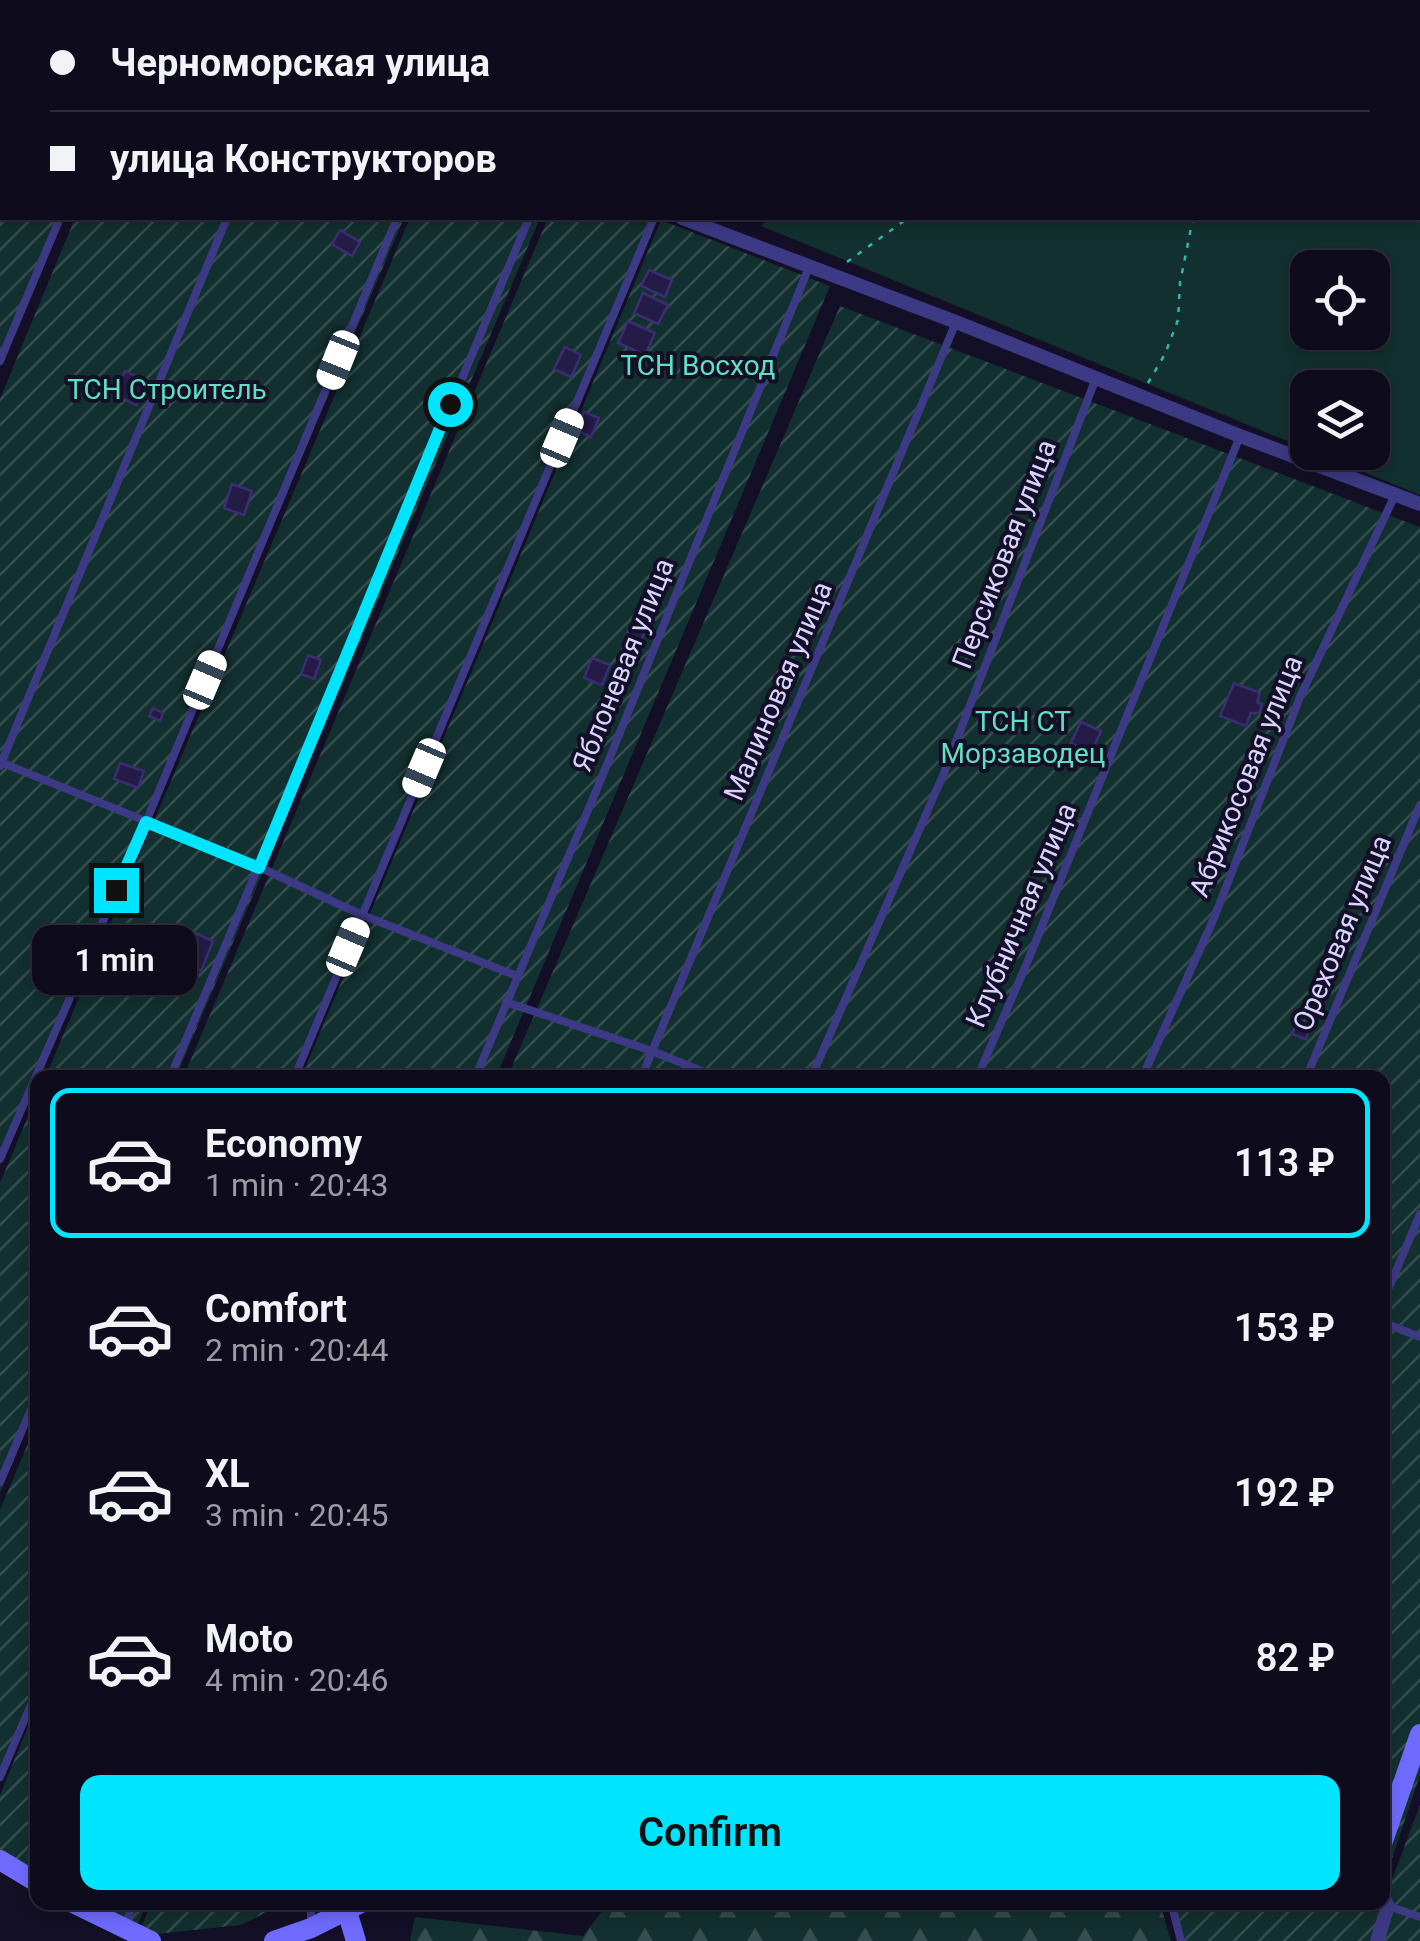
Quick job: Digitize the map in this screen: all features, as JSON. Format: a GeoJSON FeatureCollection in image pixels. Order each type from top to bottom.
{"type":"FeatureCollection","features":[{"type":"Feature","properties":{"kind":"street"},"geometry":{"type":"LineString","coordinates":[[687,220],[1420,504]]}},
{"type":"Feature","properties":{"kind":"street"},"geometry":{"type":"LineString","coordinates":[[1390,1822],[1420,1734]]}},
{"type":"Feature","properties":{"kind":"street"},"geometry":{"type":"LineString","coordinates":[[0,1860],[30,1878]]}},
{"type":"Feature","properties":{"kind":"street"},"geometry":{"type":"LineString","coordinates":[[86,1910],[151,1941]]}},
{"type":"Feature","properties":{"kind":"street"},"geometry":{"type":"LineString","coordinates":[[274,1941],[346,1910]]}},
{"type":"Feature","properties":{"kind":"street"},"geometry":{"type":"LineString","coordinates":[[354,1910],[356,1941]]}},
{"type":"Feature","properties":{"kind":"street"},"geometry":{"type":"LineString","coordinates":[[1377,1941],[1383,1910]]}},
{"type":"Feature","properties":{"kind":"lane"},"geometry":{"type":"LineString","coordinates":[[0,361],[59,220]]}},
{"type":"Feature","properties":{"kind":"lane"},"geometry":{"type":"LineString","coordinates":[[226,220],[1,764],[517,976]]}},
{"type":"Feature","properties":{"kind":"lane"},"geometry":{"type":"LineString","coordinates":[[39,1070],[396,220]]}},
{"type":"Feature","properties":{"kind":"lane"},"geometry":{"type":"LineString","coordinates":[[173,1070],[528,220]]}},
{"type":"Feature","properties":{"kind":"lane"},"geometry":{"type":"LineString","coordinates":[[297,1070],[653,220]]}},
{"type":"Feature","properties":{"kind":"lane","name":"Яблоневая улица"},"geometry":{"type":"LineString","coordinates":[[478,1070],[810,268]]}},
{"type":"Feature","properties":{"kind":"lane","name":"Малиновая улица"},"geometry":{"type":"LineString","coordinates":[[644,1070],[956,322]]}},
{"type":"Feature","properties":{"kind":"lane","name":"Персиковая улица"},"geometry":{"type":"LineString","coordinates":[[814,1070],[944,773],[1096,378]]}},
{"type":"Feature","properties":{"kind":"lane","name":"Клубничная улица"},"geometry":{"type":"LineString","coordinates":[[981,1070],[1240,436]]}},
{"type":"Feature","properties":{"kind":"lane","name":"Абрикосовая улица"},"geometry":{"type":"LineString","coordinates":[[1146,1070],[1214,918],[1300,697],[1396,494]]}},
{"type":"Feature","properties":{"kind":"lane","name":"Ореховая улица"},"geometry":{"type":"LineString","coordinates":[[1309,1070],[1420,805]]}},
{"type":"Feature","properties":{"kind":"lane"},"geometry":{"type":"LineString","coordinates":[[506,1002],[699,1070]]}},
{"type":"Feature","properties":{"kind":"lane"},"geometry":{"type":"LineString","coordinates":[[0,1159],[30,1090]]}},
{"type":"Feature","properties":{"kind":"lane"},"geometry":{"type":"LineString","coordinates":[[1390,1285],[1420,1214]]}},
{"type":"Feature","properties":{"kind":"lane"},"geometry":{"type":"LineString","coordinates":[[1390,1325],[1420,1337]]}},
{"type":"Feature","properties":{"kind":"lane"},"geometry":{"type":"LineString","coordinates":[[0,1482],[30,1412]]}},
{"type":"Feature","properties":{"kind":"lane"},"geometry":{"type":"LineString","coordinates":[[0,1777],[30,1707]]}},
{"type":"Feature","properties":{"kind":"lane"},"geometry":{"type":"LineString","coordinates":[[1390,1902],[1420,1917]]}},
{"type":"Feature","properties":{"kind":"lane"},"geometry":{"type":"LineString","coordinates":[[123,1929],[131,1910]]}},
{"type":"Feature","properties":{"kind":"lane"},"geometry":{"type":"LineString","coordinates":[[311,1910],[311,1928]]}},
{"type":"Feature","properties":{"kind":"lane"},"geometry":{"type":"LineString","coordinates":[[1173,1910],[1181,1941]]}},
{"type":"Feature","properties":{"kind":"path"},"geometry":{"type":"LineString","coordinates":[[831,276],[905,220]]}},
{"type":"Feature","properties":{"kind":"path"},"geometry":{"type":"LineString","coordinates":[[1141,396],[1166,354],[1178,320],[1180,283],[1193,220]]}},
{"type":"Feature","properties":{"kind":"green space"},"geometry":{"type":"Polygon","coordinates":[[[0,220],[55,220],[0,355],[0,220]]]}},
{"type":"Feature","properties":{"kind":"green space","name":"ТСН Строитель"},"geometry":{"type":"Polygon","coordinates":[[[74,220],[403,220],[40,1070],[30,1070],[30,1094],[0,1164],[0,399],[74,220]]]}},
{"type":"Feature","properties":{"kind":"green space"},"geometry":{"type":"Polygon","coordinates":[[[409,220],[539,220],[179,1070],[48,1070],[409,220]]]}},
{"type":"Feature","properties":{"kind":"green space"},"geometry":{"type":"Polygon","coordinates":[[[547,220],[651,220],[293,1070],[186,1070],[547,220]]]}},
{"type":"Feature","properties":{"kind":"green space","name":"ТСН Восход"},"geometry":{"type":"Polygon","coordinates":[[[661,220],[830,286],[499,1070],[304,1070],[661,220]]]}},
{"type":"Feature","properties":{"kind":"green space"},"geometry":{"type":"Polygon","coordinates":[[[768,220],[1420,220],[1420,495],[1359,470],[1390,470],[1390,370],[1290,370],[1290,442],[761,226],[768,220]]]}},
{"type":"Feature","properties":{"kind":"green space","name":"ТСН СТ Морзаводец"},"geometry":{"type":"Polygon","coordinates":[[[840,306],[1420,527],[1420,1775],[1390,1865],[1390,1070],[510,1070],[840,306]]]}},
{"type":"Feature","properties":{"kind":"green space"},"geometry":{"type":"Polygon","coordinates":[[[30,1112],[30,1421],[0,1493],[0,1183],[30,1112]]]}},
{"type":"Feature","properties":{"kind":"green space"},"geometry":{"type":"Polygon","coordinates":[[[30,1439],[30,1696],[0,1768],[0,1510],[30,1439]]]}},
{"type":"Feature","properties":{"kind":"green space"},"geometry":{"type":"Polygon","coordinates":[[[30,1722],[30,1873],[0,1854],[0,1795],[30,1722]]]}},
{"type":"Feature","properties":{"kind":"green space"},"geometry":{"type":"Polygon","coordinates":[[[1420,1805],[1420,1941],[1181,1941],[1173,1910],[1390,1910],[1393,1877],[1420,1805]]]}},
{"type":"Feature","properties":{"kind":"green space"},"geometry":{"type":"Polygon","coordinates":[[[91,1910],[144,1910],[133,1935],[91,1910]]]}},
{"type":"Feature","properties":{"kind":"green space"},"geometry":{"type":"Polygon","coordinates":[[[149,1910],[271,1910],[241,1925],[137,1936],[149,1910]]]}},
{"type":"Feature","properties":{"kind":"green space"},"geometry":{"type":"Polygon","coordinates":[[[603,1910],[1162,1910],[1171,1941],[410,1941],[415,1917],[583,1936],[603,1910]]]}},
{"type":"Feature","properties":{"kind":"building"},"geometry":{"type":"Polygon","coordinates":[[[340,230],[360,242],[352,256],[332,244],[340,230]]]}},
{"type":"Feature","properties":{"kind":"building"},"geometry":{"type":"Polygon","coordinates":[[[649,270],[672,280],[665,297],[641,286],[649,270]]]}},
{"type":"Feature","properties":{"kind":"building"},"geometry":{"type":"Polygon","coordinates":[[[643,293],[668,305],[658,324],[634,313],[643,293]]]}},
{"type":"Feature","properties":{"kind":"building"},"geometry":{"type":"Polygon","coordinates":[[[628,321],[655,333],[645,355],[618,343],[628,321]]]}},
{"type":"Feature","properties":{"kind":"building"},"geometry":{"type":"Polygon","coordinates":[[[565,347],[581,355],[571,377],[554,369],[565,347]]]}},
{"type":"Feature","properties":{"kind":"building"},"geometry":{"type":"Polygon","coordinates":[[[125,371],[147,382],[136,405],[114,394],[125,371]]]}},
{"type":"Feature","properties":{"kind":"building"},"geometry":{"type":"Polygon","coordinates":[[[584,412],[599,418],[591,437],[576,430],[584,412]]]}},
{"type":"Feature","properties":{"kind":"building"},"geometry":{"type":"Polygon","coordinates":[[[232,484],[252,491],[244,515],[224,508],[232,484]]]}},
{"type":"Feature","properties":{"kind":"building"},"geometry":{"type":"Polygon","coordinates":[[[629,628],[644,633],[640,654],[622,649],[629,628]]]}},
{"type":"Feature","properties":{"kind":"building"},"geometry":{"type":"Polygon","coordinates":[[[308,655],[321,660],[314,679],[301,674],[308,655]]]}},
{"type":"Feature","properties":{"kind":"building"},"geometry":{"type":"Polygon","coordinates":[[[592,658],[610,665],[602,685],[584,678],[592,658]]]}},
{"type":"Feature","properties":{"kind":"building"},"geometry":{"type":"Polygon","coordinates":[[[1234,683],[1260,693],[1259,713],[1251,713],[1246,726],[1220,716],[1234,683]]]}},
{"type":"Feature","properties":{"kind":"building"},"geometry":{"type":"Polygon","coordinates":[[[153,708],[163,713],[160,721],[149,716],[153,708]]]}},
{"type":"Feature","properties":{"kind":"building"},"geometry":{"type":"Polygon","coordinates":[[[1081,722],[1101,731],[1091,753],[1071,743],[1081,722]]]}},
{"type":"Feature","properties":{"kind":"building"},"geometry":{"type":"Polygon","coordinates":[[[120,763],[144,771],[138,788],[114,779],[120,763]]]}},
{"type":"Feature","properties":{"kind":"building"},"geometry":{"type":"Polygon","coordinates":[[[186,929],[213,941],[201,971],[174,959],[186,929]]]}},
{"type":"Feature","properties":{"kind":"building"},"geometry":{"type":"Polygon","coordinates":[[[1297,1021],[1310,1025],[1306,1039],[1292,1034],[1297,1021]]]}},
{"type":"Feature","properties":{"kind":"route"},"geometry":{"type":"LineString","coordinates":[[116,890],[146,822],[259,868],[450,404]]}}]}
